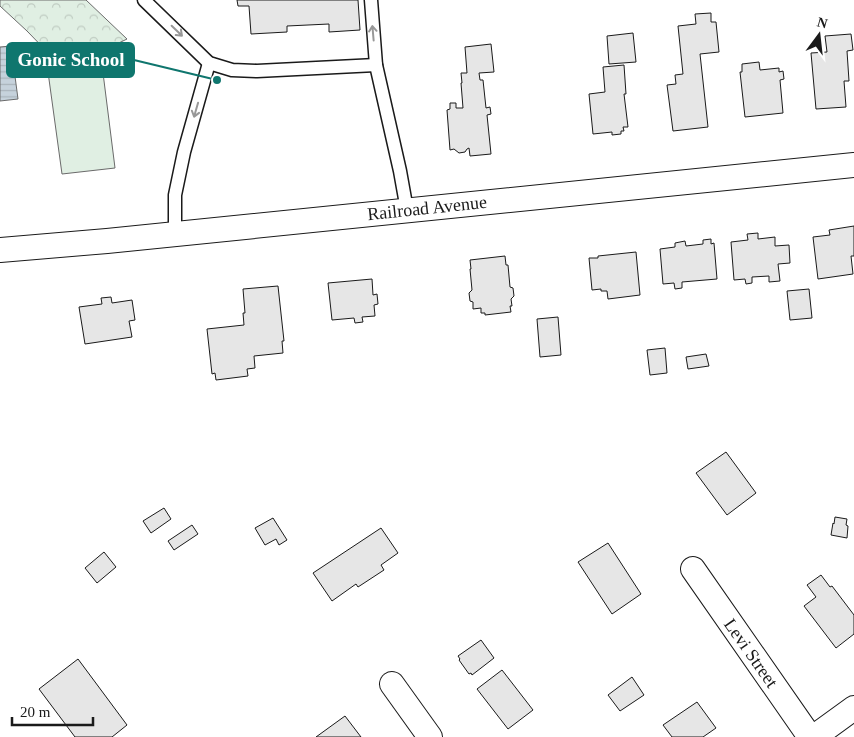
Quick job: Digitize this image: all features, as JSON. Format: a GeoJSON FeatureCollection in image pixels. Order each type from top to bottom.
{"type":"FeatureCollection","features":[{"type":"Feature","properties":{"kind":"street","name":"Railroad Avenue"},"geometry":{"type":"LineString","coordinates":[[0,250],[64,246],[854,165]]}},
{"type":"Feature","properties":{"kind":"street","name":"Levi Street"},"geometry":{"type":"LineString","coordinates":[[693,569],[810,737]]}},
{"type":"Feature","properties":{"kind":"street"},"geometry":{"type":"LineString","coordinates":[[392,684],[430,737]]}},
{"type":"Feature","properties":{"kind":"street"},"geometry":{"type":"LineString","coordinates":[[814,737],[854,708]]}},
{"type":"Feature","properties":{"kind":"lane"},"geometry":{"type":"LineString","coordinates":[[144,0],[209,63],[232,70],[257,71],[376,65]]}},
{"type":"Feature","properties":{"kind":"lane"},"geometry":{"type":"LineString","coordinates":[[371,0],[376,65],[400,171],[406,210]]}},
{"type":"Feature","properties":{"kind":"lane"},"geometry":{"type":"LineString","coordinates":[[175,234],[175,195],[184,152],[209,63]]}},
{"type":"Feature","properties":{"kind":"green space"},"geometry":{"type":"Polygon","coordinates":[[[0,0],[86,0],[127,39],[90,57],[59,64],[0,6],[0,0]]]}},
{"type":"Feature","properties":{"kind":"green space"},"geometry":{"type":"Polygon","coordinates":[[[102,65],[115,168],[62,174],[48,72],[102,65]]]}},
{"type":"Feature","properties":{"kind":"shaded area"},"geometry":{"type":"Polygon","coordinates":[[[11,46],[18,99],[0,101],[0,47],[11,46]]]}},
{"type":"Feature","properties":{"kind":"building"},"geometry":{"type":"Polygon","coordinates":[[[237,0],[358,0],[360,30],[329,32],[329,24],[287,26],[287,32],[251,34],[249,6],[238,6],[237,0]]]}},
{"type":"Feature","properties":{"kind":"building"},"geometry":{"type":"Polygon","coordinates":[[[711,13],[711,22],[716,22],[719,52],[700,54],[708,127],[673,131],[667,85],[676,84],[675,75],[683,74],[678,26],[696,24],[695,14],[711,13]]]}},
{"type":"Feature","properties":{"kind":"building"},"geometry":{"type":"Polygon","coordinates":[[[633,33],[636,62],[609,64],[607,36],[633,33]]]}},
{"type":"Feature","properties":{"kind":"building"},"geometry":{"type":"Polygon","coordinates":[[[851,34],[853,50],[847,51],[849,81],[844,81],[846,107],[816,109],[811,53],[827,52],[825,36],[851,34]]]}},
{"type":"Feature","properties":{"kind":"building"},"geometry":{"type":"Polygon","coordinates":[[[491,44],[494,72],[479,73],[480,80],[483,80],[486,108],[490,107],[491,114],[487,115],[491,154],[470,156],[469,148],[465,152],[459,153],[454,149],[450,150],[447,110],[450,109],[450,103],[456,103],[456,108],[463,108],[461,73],[467,73],[465,47],[491,44]]]}},
{"type":"Feature","properties":{"kind":"building"},"geometry":{"type":"Polygon","coordinates":[[[759,62],[760,70],[779,68],[779,72],[783,71],[784,79],[780,80],[783,113],[745,117],[740,72],[742,72],[742,64],[759,62]]]}},
{"type":"Feature","properties":{"kind":"building"},"geometry":{"type":"Polygon","coordinates":[[[624,65],[626,94],[624,94],[628,127],[623,127],[624,131],[621,131],[621,134],[612,135],[612,132],[593,134],[589,94],[605,92],[603,67],[624,65]]]}},
{"type":"Feature","properties":{"kind":"building"},"geometry":{"type":"Polygon","coordinates":[[[854,226],[854,256],[851,256],[853,274],[818,279],[813,237],[830,235],[829,230],[854,226]]]}},
{"type":"Feature","properties":{"kind":"building"},"geometry":{"type":"Polygon","coordinates":[[[758,233],[758,239],[775,237],[775,246],[789,245],[790,263],[778,264],[780,281],[769,282],[769,276],[752,277],[752,283],[746,284],[745,279],[734,280],[731,242],[748,240],[747,234],[758,233]]]}},
{"type":"Feature","properties":{"kind":"building"},"geometry":{"type":"Polygon","coordinates":[[[711,239],[711,244],[714,243],[717,279],[682,282],[682,288],[675,289],[674,283],[663,284],[660,249],[675,247],[675,243],[685,241],[686,246],[703,244],[703,240],[711,239]]]}},
{"type":"Feature","properties":{"kind":"building"},"geometry":{"type":"Polygon","coordinates":[[[636,252],[640,295],[608,299],[607,291],[601,291],[601,289],[592,290],[589,258],[636,252]]]}},
{"type":"Feature","properties":{"kind":"building"},"geometry":{"type":"Polygon","coordinates":[[[505,256],[506,265],[508,265],[510,287],[513,288],[514,296],[511,299],[511,312],[485,315],[485,313],[481,313],[481,308],[473,309],[473,302],[470,301],[469,293],[472,290],[470,260],[505,256]]]}},
{"type":"Feature","properties":{"kind":"building"},"geometry":{"type":"Polygon","coordinates":[[[372,279],[373,295],[377,294],[378,304],[374,305],[375,316],[362,317],[363,322],[355,323],[354,318],[332,320],[328,283],[372,279]]]}},
{"type":"Feature","properties":{"kind":"building"},"geometry":{"type":"Polygon","coordinates":[[[278,286],[284,341],[282,341],[283,353],[254,356],[255,368],[247,369],[248,376],[216,380],[215,373],[212,374],[207,329],[244,325],[243,289],[278,286]]]}},
{"type":"Feature","properties":{"kind":"building"},"geometry":{"type":"Polygon","coordinates":[[[809,289],[812,318],[790,320],[787,291],[809,289]]]}},
{"type":"Feature","properties":{"kind":"building"},"geometry":{"type":"Polygon","coordinates":[[[111,297],[112,303],[132,300],[135,320],[129,321],[132,337],[85,344],[79,307],[102,304],[101,298],[111,297]]]}},
{"type":"Feature","properties":{"kind":"building"},"geometry":{"type":"Polygon","coordinates":[[[558,317],[561,355],[540,357],[537,319],[558,317]]]}},
{"type":"Feature","properties":{"kind":"building"},"geometry":{"type":"Polygon","coordinates":[[[665,348],[667,373],[650,375],[647,350],[665,348]]]}},
{"type":"Feature","properties":{"kind":"building"},"geometry":{"type":"Polygon","coordinates":[[[706,354],[709,366],[688,369],[686,357],[706,354]]]}},
{"type":"Feature","properties":{"kind":"building"},"geometry":{"type":"Polygon","coordinates":[[[726,452],[756,493],[727,515],[696,473],[726,452]]]}},
{"type":"Feature","properties":{"kind":"building"},"geometry":{"type":"Polygon","coordinates":[[[164,508],[171,519],[151,533],[143,521],[164,508]]]}},
{"type":"Feature","properties":{"kind":"building"},"geometry":{"type":"Polygon","coordinates":[[[835,517],[847,519],[847,538],[831,535],[835,517]]]}},
{"type":"Feature","properties":{"kind":"building"},"geometry":{"type":"Polygon","coordinates":[[[273,518],[287,540],[279,545],[276,539],[265,545],[255,528],[273,518]]]}},
{"type":"Feature","properties":{"kind":"building"},"geometry":{"type":"Polygon","coordinates":[[[192,525],[198,534],[174,550],[168,541],[192,525]]]}},
{"type":"Feature","properties":{"kind":"building"},"geometry":{"type":"Polygon","coordinates":[[[381,528],[398,553],[381,565],[384,570],[358,587],[356,584],[332,601],[313,573],[381,528]]]}},
{"type":"Feature","properties":{"kind":"building"},"geometry":{"type":"Polygon","coordinates":[[[608,543],[641,594],[612,614],[578,562],[608,543]]]}},
{"type":"Feature","properties":{"kind":"building"},"geometry":{"type":"Polygon","coordinates":[[[104,552],[116,567],[97,583],[85,568],[104,552]]]}},
{"type":"Feature","properties":{"kind":"building"},"geometry":{"type":"Polygon","coordinates":[[[821,575],[854,615],[854,634],[836,648],[804,606],[816,597],[807,585],[821,575]]]}},
{"type":"Feature","properties":{"kind":"building"},"geometry":{"type":"Polygon","coordinates":[[[481,640],[494,658],[472,675],[471,673],[469,674],[458,656],[481,640]]]}},
{"type":"Feature","properties":{"kind":"building"},"geometry":{"type":"Polygon","coordinates":[[[78,659],[127,725],[112,737],[75,737],[39,689],[78,659]]]}},
{"type":"Feature","properties":{"kind":"building"},"geometry":{"type":"Polygon","coordinates":[[[502,670],[533,710],[508,729],[477,689],[502,670]]]}},
{"type":"Feature","properties":{"kind":"building"},"geometry":{"type":"Polygon","coordinates":[[[632,677],[644,695],[620,711],[608,695],[632,677]]]}},
{"type":"Feature","properties":{"kind":"building"},"geometry":{"type":"Polygon","coordinates":[[[697,702],[716,728],[703,737],[672,737],[663,725],[697,702]]]}},
{"type":"Feature","properties":{"kind":"building"},"geometry":{"type":"Polygon","coordinates":[[[345,716],[361,737],[316,737],[345,716]]]}},
{"type":"Feature","properties":{"kind":"place","name":"Gonic School"},"geometry":{"type":"Point","coordinates":[217,80]}}]}
